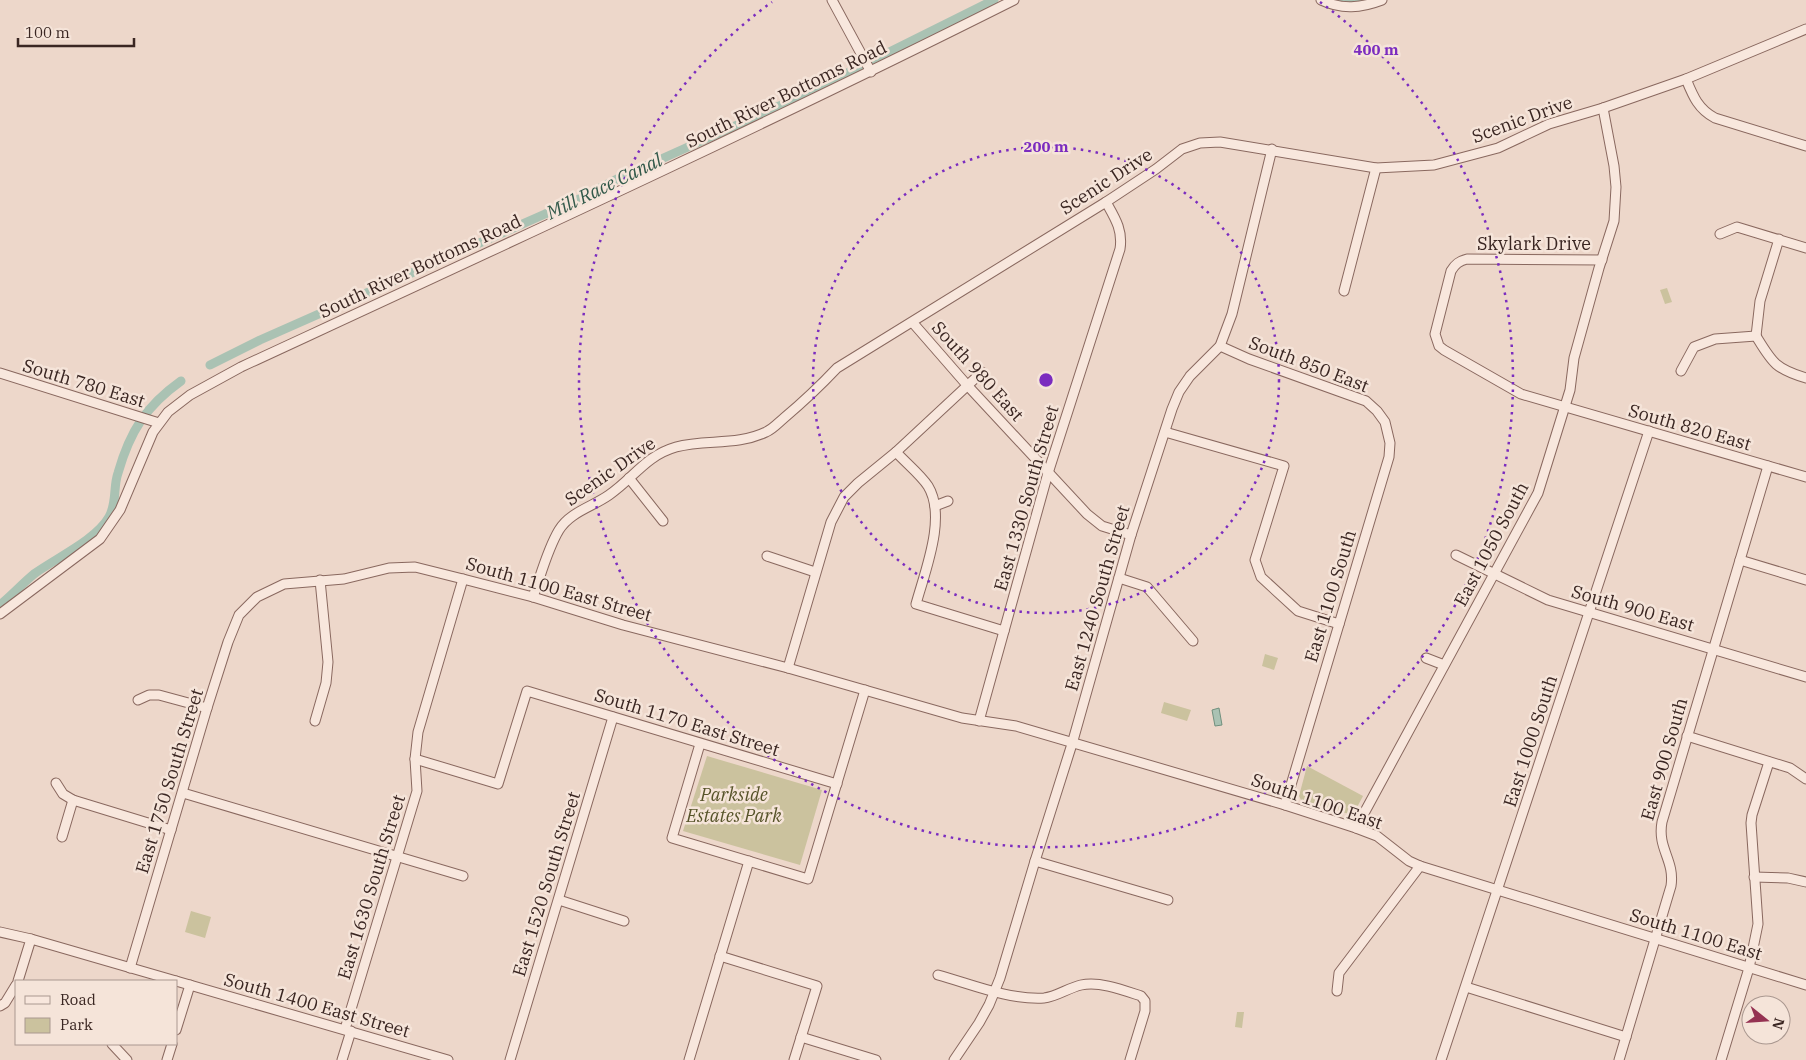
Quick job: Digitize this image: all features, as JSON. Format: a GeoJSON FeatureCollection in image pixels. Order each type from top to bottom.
{"type":"FeatureCollection","features":[{"type":"Feature","properties":{"kind":"street"},"geometry":{"type":"LineString","coordinates":[[832,0],[869,70]]}},
{"type":"Feature","properties":{"kind":"street","name":"South River Bottoms Road"},"geometry":{"type":"LineString","coordinates":[[0,614],[100,539],[120,510],[147,446],[159,423],[178,403],[213,381],[610,196],[1014,0]]}},
{"type":"Feature","properties":{"kind":"street"},"geometry":{"type":"LineString","coordinates":[[1321,0],[1330,4],[1348,7],[1366,6],[1382,0]]}},
{"type":"Feature","properties":{"kind":"street","name":"Scenic Drive"},"geometry":{"type":"LineString","coordinates":[[533,597],[550,548],[560,528],[575,514],[608,495],[642,465],[658,454],[677,447],[704,442],[733,442],[768,432],[809,397],[837,368],[913,323],[1106,202],[1156,169],[1182,149],[1200,143],[1220,142],[1376,168],[1434,165],[1498,148],[1549,124],[1686,80],[1806,29]]}},
{"type":"Feature","properties":{"kind":"street"},"geometry":{"type":"LineString","coordinates":[[1686,80],[1696,102],[1704,111],[1715,118],[1806,146]]}},
{"type":"Feature","properties":{"kind":"street","name":"East 1050 South"},"geometry":{"type":"LineString","coordinates":[[1356,828],[1538,493],[1570,390],[1574,358],[1602,260],[1611,236],[1616,202],[1614,166],[1603,108]]}},
{"type":"Feature","properties":{"kind":"street","name":"East 1240 South Street"},"geometry":{"type":"LineString","coordinates":[[954,1060],[979,1023],[1000,978],[1072,744],[1131,535],[1179,392],[1190,376],[1220,346],[1232,314],[1272,150]]}},
{"type":"Feature","properties":{"kind":"street"},"geometry":{"type":"LineString","coordinates":[[1344,291],[1376,168]]}},
{"type":"Feature","properties":{"kind":"street","name":"East 1330 South Street"},"geometry":{"type":"LineString","coordinates":[[979,720],[1048,474],[1120,249],[1119,225],[1106,202]]}},
{"type":"Feature","properties":{"kind":"street"},"geometry":{"type":"LineString","coordinates":[[1720,234],[1737,226],[1806,248]]}},
{"type":"Feature","properties":{"kind":"street"},"geometry":{"type":"LineString","coordinates":[[1779,239],[1760,301],[1756,336],[1772,362],[1787,372],[1806,378]]}},
{"type":"Feature","properties":{"kind":"street","name":"Skylark Drive"},"geometry":{"type":"LineString","coordinates":[[1565,407],[1515,391],[1444,350],[1439,346],[1435,334],[1451,271],[1461,260],[1602,260]]}},
{"type":"Feature","properties":{"kind":"street","name":"South 980 East"},"geometry":{"type":"LineString","coordinates":[[913,323],[1048,474],[1087,514],[1102,526],[1131,535]]}},
{"type":"Feature","properties":{"kind":"street"},"geometry":{"type":"LineString","coordinates":[[1681,371],[1694,347],[1715,339],[1756,336]]}},
{"type":"Feature","properties":{"kind":"street","name":"South 850 East"},"geometry":{"type":"LineString","coordinates":[[1220,346],[1249,359],[1358,397],[1372,406],[1382,417]]}},
{"type":"Feature","properties":{"kind":"street"},"geometry":{"type":"LineString","coordinates":[[788,668],[831,522],[844,497],[896,452],[982,372]]}},
{"type":"Feature","properties":{"kind":"street","name":"South 780 East"},"geometry":{"type":"LineString","coordinates":[[0,373],[159,423]]}},
{"type":"Feature","properties":{"kind":"street","name":"South 820 East"},"geometry":{"type":"LineString","coordinates":[[1565,407],[1806,477]]}},
{"type":"Feature","properties":{"kind":"street","name":"East 1100 South"},"geometry":{"type":"LineString","coordinates":[[1285,805],[1389,457],[1390,436],[1382,417]]}},
{"type":"Feature","properties":{"kind":"street","name":"East 1000 South"},"geometry":{"type":"LineString","coordinates":[[1441,1060],[1649,431]]}},
{"type":"Feature","properties":{"kind":"street"},"geometry":{"type":"LineString","coordinates":[[1165,432],[1284,466],[1256,560],[1261,577],[1298,611],[1339,624]]}},
{"type":"Feature","properties":{"kind":"street"},"geometry":{"type":"LineString","coordinates":[[896,452],[928,486],[936,506],[936,529],[916,604],[1004,631]]}},
{"type":"Feature","properties":{"kind":"street","name":"East 900 South"},"geometry":{"type":"LineString","coordinates":[[1619,1060],[1672,880],[1671,866],[1661,843],[1660,830],[1768,466]]}},
{"type":"Feature","properties":{"kind":"street"},"geometry":{"type":"LineString","coordinates":[[629,478],[663,521]]}},
{"type":"Feature","properties":{"kind":"street"},"geometry":{"type":"LineString","coordinates":[[936,506],[948,501]]}},
{"type":"Feature","properties":{"kind":"street","name":"South 900 East"},"geometry":{"type":"LineString","coordinates":[[1456,555],[1548,600],[1806,677]]}},
{"type":"Feature","properties":{"kind":"street"},"geometry":{"type":"LineString","coordinates":[[766,556],[815,572]]}},
{"type":"Feature","properties":{"kind":"street"},"geometry":{"type":"LineString","coordinates":[[1740,560],[1806,580]]}},
{"type":"Feature","properties":{"kind":"street","name":"South 1100 East Street"},"geometry":{"type":"LineString","coordinates":[[247,607],[257,597],[284,584],[344,579],[389,568],[415,567],[533,597],[623,625],[865,690]]}},
{"type":"Feature","properties":{"kind":"street","name":"East 1630 South Street"},"geometry":{"type":"LineString","coordinates":[[342,1060],[348,1030],[417,791],[415,759],[418,732],[463,578]]}},
{"type":"Feature","properties":{"kind":"street"},"geometry":{"type":"LineString","coordinates":[[1119,578],[1147,587],[1193,641]]}},
{"type":"Feature","properties":{"kind":"street"},"geometry":{"type":"LineString","coordinates":[[315,721],[326,683],[328,662],[320,580]]}},
{"type":"Feature","properties":{"kind":"street","name":"East 1750 South Street"},"geometry":{"type":"LineString","coordinates":[[130,968],[228,642],[239,615],[247,607]]}},
{"type":"Feature","properties":{"kind":"street"},"geometry":{"type":"LineString","coordinates":[[1426,658],[1444,665]]}},
{"type":"Feature","properties":{"kind":"street"},"geometry":{"type":"LineString","coordinates":[[700,744],[672,838],[808,879],[865,690]]}},
{"type":"Feature","properties":{"kind":"street","name":"South 1100 East"},"geometry":{"type":"LineString","coordinates":[[865,690],[962,718],[1016,726],[1285,805],[1377,836],[1409,861],[1420,866],[1806,985]]}},
{"type":"Feature","properties":{"kind":"street","name":"South 1170 East Street"},"geometry":{"type":"LineString","coordinates":[[415,759],[498,784],[527,691],[837,784]]}},
{"type":"Feature","properties":{"kind":"street"},"geometry":{"type":"LineString","coordinates":[[138,700],[149,695],[159,695],[207,708]]}},
{"type":"Feature","properties":{"kind":"street","name":"East 1520 South Street"},"geometry":{"type":"LineString","coordinates":[[510,1060],[613,718]]}},
{"type":"Feature","properties":{"kind":"street"},"geometry":{"type":"LineString","coordinates":[[1687,736],[1790,768],[1806,779]]}},
{"type":"Feature","properties":{"kind":"street"},"geometry":{"type":"LineString","coordinates":[[1721,1060],[1749,968],[1758,924],[1751,836],[1752,815],[1769,762]]}},
{"type":"Feature","properties":{"kind":"street"},"geometry":{"type":"LineString","coordinates":[[56,783],[63,794],[73,800],[172,830]]}},
{"type":"Feature","properties":{"kind":"street"},"geometry":{"type":"LineString","coordinates":[[183,793],[462,876]]}},
{"type":"Feature","properties":{"kind":"street"},"geometry":{"type":"LineString","coordinates":[[62,837],[73,800]]}},
{"type":"Feature","properties":{"kind":"street"},"geometry":{"type":"LineString","coordinates":[[1035,860],[1168,900]]}},
{"type":"Feature","properties":{"kind":"street"},"geometry":{"type":"LineString","coordinates":[[689,1060],[749,861]]}},
{"type":"Feature","properties":{"kind":"street"},"geometry":{"type":"LineString","coordinates":[[1337,991],[1339,973],[1420,866]]}},
{"type":"Feature","properties":{"kind":"street"},"geometry":{"type":"LineString","coordinates":[[1754,877],[1788,878],[1806,882]]}},
{"type":"Feature","properties":{"kind":"street"},"geometry":{"type":"LineString","coordinates":[[558,900],[624,921]]}},
{"type":"Feature","properties":{"kind":"street","name":"South 1400 East Street"},"geometry":{"type":"LineString","coordinates":[[0,932],[31,939],[172,980]]}},
{"type":"Feature","properties":{"kind":"street"},"geometry":{"type":"LineString","coordinates":[[18,980],[31,939]]}},
{"type":"Feature","properties":{"kind":"street"},"geometry":{"type":"LineString","coordinates":[[720,956],[817,986],[794,1060]]}},
{"type":"Feature","properties":{"kind":"street"},"geometry":{"type":"LineString","coordinates":[[938,975],[995,991],[1045,998],[1082,985],[1102,985],[1141,996],[1145,1001],[1145,1011],[1130,1060]]}},
{"type":"Feature","properties":{"kind":"street","name":"South 1400 East Street"},"geometry":{"type":"LineString","coordinates":[[178,982],[443,1059]]}},
{"type":"Feature","properties":{"kind":"street"},"geometry":{"type":"LineString","coordinates":[[0,1006],[5,1003],[15,986]]}},
{"type":"Feature","properties":{"kind":"street"},"geometry":{"type":"LineString","coordinates":[[178,1024],[190,986]]}},
{"type":"Feature","properties":{"kind":"street"},"geometry":{"type":"LineString","coordinates":[[1466,987],[1626,1036]]}},
{"type":"Feature","properties":{"kind":"street"},"geometry":{"type":"LineString","coordinates":[[801,1037],[876,1060]]}},
{"type":"Feature","properties":{"kind":"street"},"geometry":{"type":"LineString","coordinates":[[113,1045],[127,1060]]}},
{"type":"Feature","properties":{"kind":"street"},"geometry":{"type":"LineString","coordinates":[[167,1060],[172,1045]]}},
{"type":"Feature","properties":{"kind":"green space"},"geometry":{"type":"Polygon","coordinates":[[[1667,288],[1672,302],[1665,304],[1660,290],[1667,288]]]}},
{"type":"Feature","properties":{"kind":"green space"},"geometry":{"type":"Polygon","coordinates":[[[1265,654],[1278,658],[1274,670],[1262,666],[1265,654]]]}},
{"type":"Feature","properties":{"kind":"green space"},"geometry":{"type":"Polygon","coordinates":[[[1164,702],[1191,710],[1187,721],[1161,713],[1164,702]]]}},
{"type":"Feature","properties":{"kind":"green space","name":"Parkside Estates Park"},"geometry":{"type":"Polygon","coordinates":[[[707,756],[822,790],[800,865],[683,831],[707,756]]]}},
{"type":"Feature","properties":{"kind":"green space"},"geometry":{"type":"Polygon","coordinates":[[[1307,766],[1363,796],[1354,813],[1349,814],[1301,800],[1299,796],[1307,766]]]}},
{"type":"Feature","properties":{"kind":"green space"},"geometry":{"type":"Polygon","coordinates":[[[191,911],[211,917],[205,938],[185,932],[191,911]]]}},
{"type":"Feature","properties":{"kind":"green space"},"geometry":{"type":"Polygon","coordinates":[[[1237,1012],[1244,1012],[1242,1028],[1235,1027],[1237,1012]]]}},
{"type":"Feature","properties":{"kind":"shaded area"},"geometry":{"type":"Polygon","coordinates":[[[1219,708],[1222,725],[1215,726],[1212,710],[1219,708]]]}},
{"type":"Feature","properties":{"kind":"waterway","name":"Mill Race Canal"},"geometry":{"type":"LineString","coordinates":[[210,365],[260,340],[566,206],[619,178],[797,98],[994,0]]}},
{"type":"Feature","properties":{"kind":"waterway","name":"Mill Race Canal"},"geometry":{"type":"LineString","coordinates":[[1340,0],[1362,3],[1366,1]]}},
{"type":"Feature","properties":{"kind":"waterway","name":"Mill Race Canal"},"geometry":{"type":"LineString","coordinates":[[0,605],[34,574],[85,541],[103,525],[111,512],[118,473],[134,432],[158,400],[181,381]]}}]}
